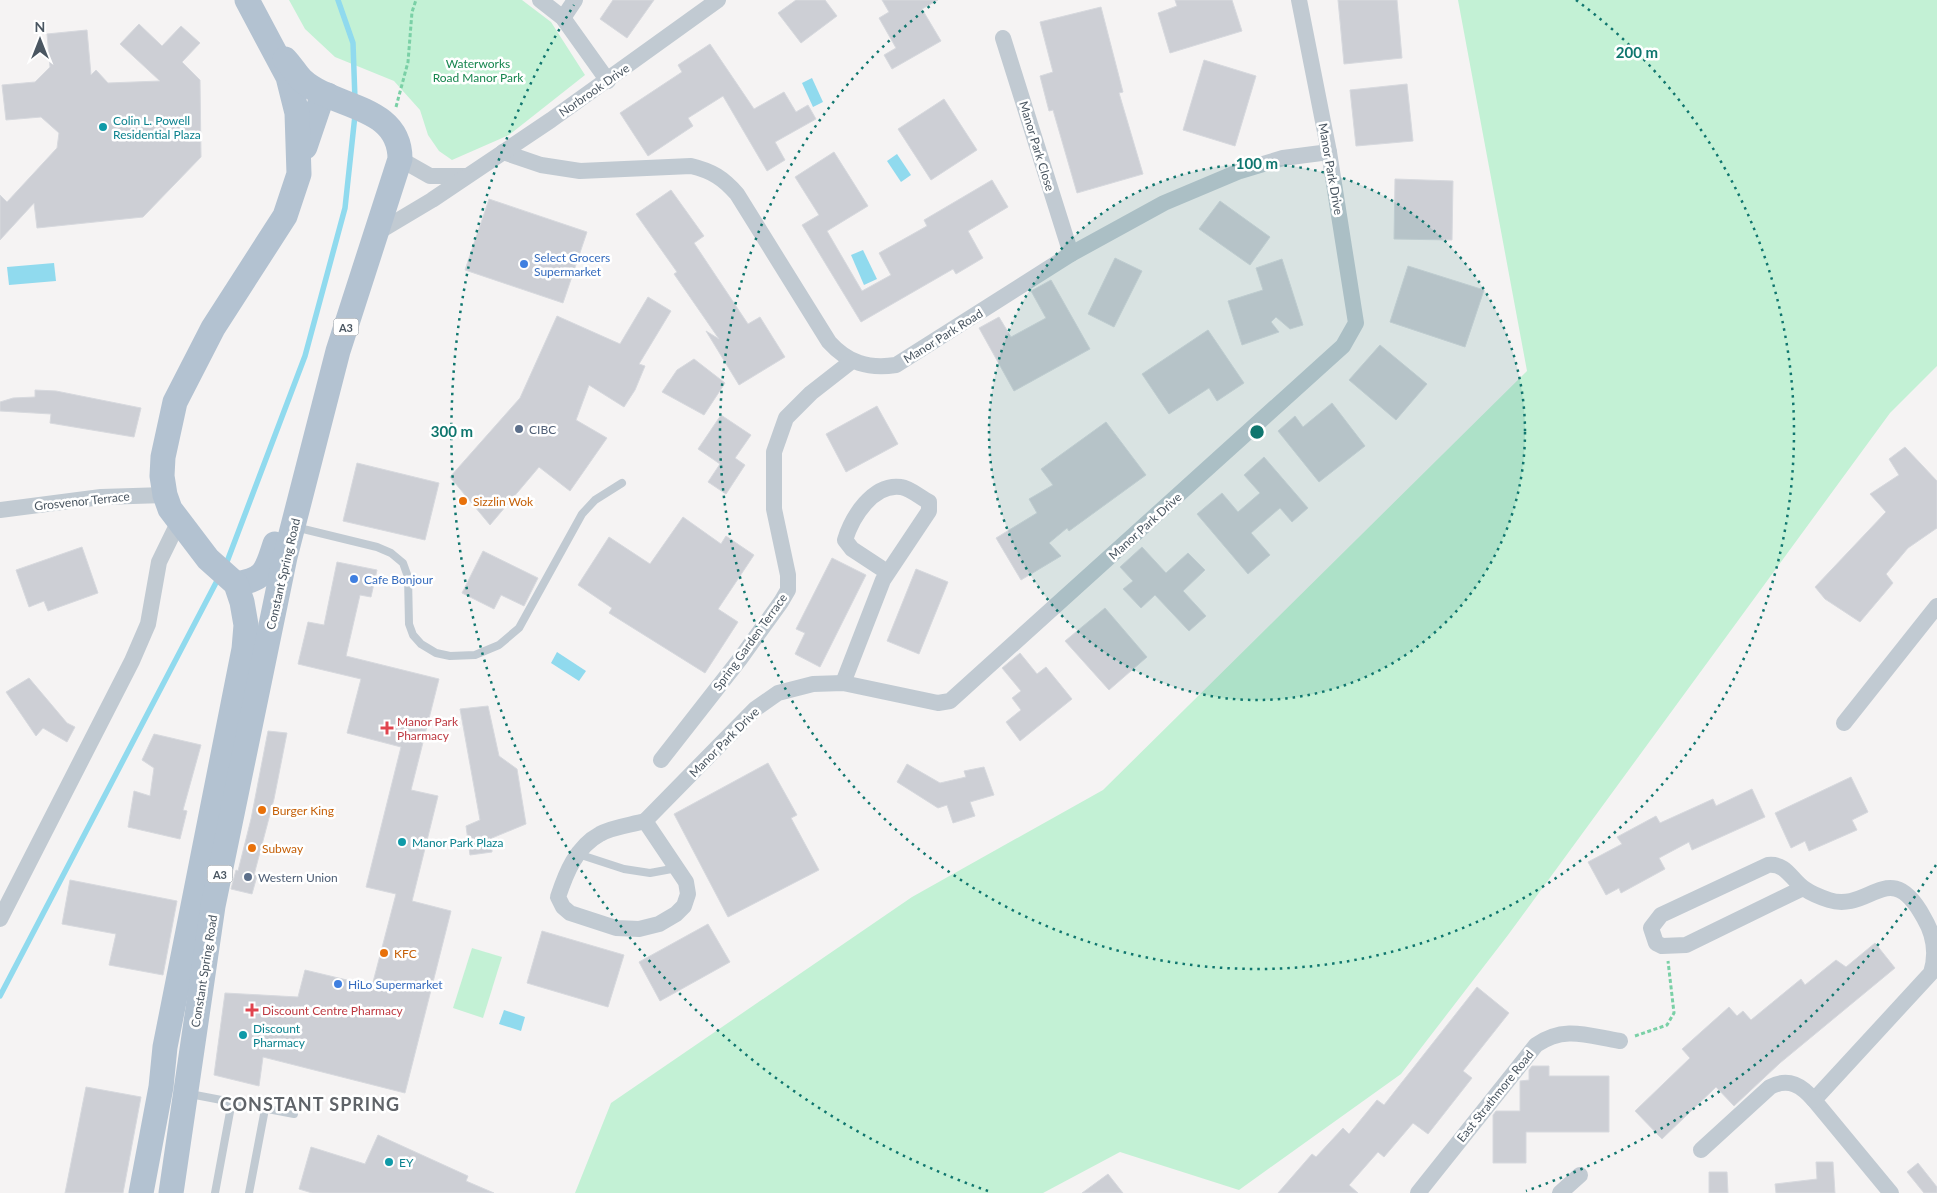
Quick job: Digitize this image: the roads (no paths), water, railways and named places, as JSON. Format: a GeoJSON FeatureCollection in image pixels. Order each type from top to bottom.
{"type":"FeatureCollection","features":[{"type":"Feature","properties":{"kind":"main road"},"geometry":{"type":"LineString","coordinates":[[247,0],[288,77],[297,113],[299,174]]}},
{"type":"Feature","properties":{"kind":"main road"},"geometry":{"type":"LineString","coordinates":[[263,29],[302,80],[335,98],[378,116],[388,127],[400,147],[400,159]]}},
{"type":"Feature","properties":{"kind":"main road"},"geometry":{"type":"LineString","coordinates":[[335,98],[321,100],[309,130],[299,174],[285,216],[214,328],[175,402],[163,457],[165,495],[170,509],[208,560],[232,581],[253,582],[266,572],[320,397],[338,351]]}},
{"type":"Feature","properties":{"kind":"main road","name":"Constant Spring Road"},"geometry":{"type":"LineString","coordinates":[[171,1193],[214,906],[293,526],[338,351],[400,159]]}},
{"type":"Feature","properties":{"kind":"main road","name":"Constant Spring Road"},"geometry":{"type":"LineString","coordinates":[[141,1193],[161,1087],[165,1047],[244,649],[246,625],[242,602],[232,581]]}},
{"type":"Feature","properties":{"kind":"street"},"geometry":{"type":"LineString","coordinates":[[540,0],[563,18],[608,81]]}},
{"type":"Feature","properties":{"kind":"street"},"geometry":{"type":"LineString","coordinates":[[563,18],[575,0]]}},
{"type":"Feature","properties":{"kind":"street","name":"Norbrook Drive"},"geometry":{"type":"LineString","coordinates":[[375,234],[432,200],[608,81],[718,0]]}},
{"type":"Feature","properties":{"kind":"street","name":"Manor Park Drive"},"geometry":{"type":"LineString","coordinates":[[645,821],[755,709],[778,693],[813,684],[843,683],[938,704],[950,700],[1343,346],[1356,323],[1328,152],[1299,0]]}},
{"type":"Feature","properties":{"kind":"street","name":"Manor Park Close"},"geometry":{"type":"LineString","coordinates":[[1003,38],[1071,254]]}},
{"type":"Feature","properties":{"kind":"street"},"geometry":{"type":"LineString","coordinates":[[503,152],[541,165],[580,171],[691,166],[709,170],[724,179],[737,194],[829,342],[840,354],[852,362]]}},
{"type":"Feature","properties":{"kind":"street","name":"Manor Park Road"},"geometry":{"type":"LineString","coordinates":[[852,362],[867,366],[896,365],[1071,254],[1164,203],[1240,171],[1282,158],[1328,152]]}},
{"type":"Feature","properties":{"kind":"street"},"geometry":{"type":"LineString","coordinates":[[400,159],[430,176],[466,176]]}},
{"type":"Feature","properties":{"kind":"street","name":"Spring Garden Terrace"},"geometry":{"type":"LineString","coordinates":[[661,760],[740,659],[782,602],[788,590],[788,575],[774,509],[774,452],[786,418],[811,393],[852,362]]}},
{"type":"Feature","properties":{"kind":"street"},"geometry":{"type":"LineString","coordinates":[[843,683],[887,572],[930,511],[929,502],[902,487],[885,487],[874,495],[849,527],[845,540],[852,549],[887,572]]}},
{"type":"Feature","properties":{"kind":"street","name":"Grosvenor Terrace"},"geometry":{"type":"LineString","coordinates":[[0,510],[101,496],[165,495]]}},
{"type":"Feature","properties":{"kind":"street"},"geometry":{"type":"LineString","coordinates":[[0,919],[132,661],[148,624],[159,562],[179,521]]}},
{"type":"Feature","properties":{"kind":"street"},"geometry":{"type":"LineString","coordinates":[[1844,723],[1937,606]]}},
{"type":"Feature","properties":{"kind":"street"},"geometry":{"type":"LineString","coordinates":[[645,821],[686,882],[688,894],[684,906],[659,924],[639,930],[616,928],[570,912],[563,907],[558,897],[568,870],[578,854],[600,834],[645,821]]}},
{"type":"Feature","properties":{"kind":"street"},"geometry":{"type":"LineString","coordinates":[[1803,888],[1686,946],[1666,947],[1656,943],[1652,936],[1651,928],[1661,915],[1768,865],[1777,864],[1783,867],[1803,888],[1834,902],[1846,902],[1879,890],[1891,888],[1901,890],[1910,896],[1931,930],[1935,960],[1931,973],[1814,1100]]}},
{"type":"Feature","properties":{"kind":"street","name":"East Strathmore Road"},"geometry":{"type":"LineString","coordinates":[[1418,1193],[1536,1045],[1550,1036],[1561,1033],[1620,1041]]}},
{"type":"Feature","properties":{"kind":"street"},"geometry":{"type":"LineString","coordinates":[[1701,1150],[1770,1086],[1778,1082],[1797,1084],[1805,1089],[1891,1193]]}},
{"type":"Feature","properties":{"kind":"street"},"geometry":{"type":"LineString","coordinates":[[1560,1193],[1580,1175]]}},
{"type":"Feature","properties":{"kind":"lane"},"geometry":{"type":"LineString","coordinates":[[293,526],[377,547],[391,553],[404,563],[408,577],[409,624],[412,635],[421,644],[436,653],[450,656],[475,655],[499,645],[519,628],[582,514],[595,500],[622,483]]}},
{"type":"Feature","properties":{"kind":"lane"},"geometry":{"type":"LineString","coordinates":[[578,854],[624,870],[650,873],[677,868]]}},
{"type":"Feature","properties":{"kind":"lane"},"geometry":{"type":"LineString","coordinates":[[185,1094],[232,1101],[294,1114]]}},
{"type":"Feature","properties":{"kind":"lane"},"geometry":{"type":"LineString","coordinates":[[215,1193],[232,1101]]}},
{"type":"Feature","properties":{"kind":"lane"},"geometry":{"type":"LineString","coordinates":[[249,1193],[265,1109]]}},
{"type":"Feature","properties":{"kind":"water"},"geometry":{"type":"Polygon","coordinates":[[[812,78],[823,102],[813,107],[802,83],[812,78]]]}},
{"type":"Feature","properties":{"kind":"water"},"geometry":{"type":"Polygon","coordinates":[[[897,154],[911,175],[901,182],[887,161],[897,154]]]}},
{"type":"Feature","properties":{"kind":"water"},"geometry":{"type":"Polygon","coordinates":[[[863,250],[877,279],[864,285],[851,255],[863,250]]]}},
{"type":"Feature","properties":{"kind":"water"},"geometry":{"type":"Polygon","coordinates":[[[54,263],[56,281],[9,285],[7,267],[54,263]]]}},
{"type":"Feature","properties":{"kind":"water"},"geometry":{"type":"Polygon","coordinates":[[[557,652],[586,671],[579,681],[551,663],[557,652]]]}},
{"type":"Feature","properties":{"kind":"water"},"geometry":{"type":"Polygon","coordinates":[[[504,1010],[525,1017],[521,1031],[499,1024],[504,1010]]]}},
{"type":"Feature","properties":{"kind":"waterway"},"geometry":{"type":"LineString","coordinates":[[338,0],[353,43],[355,100]]}},
{"type":"Feature","properties":{"kind":"waterway"},"geometry":{"type":"LineString","coordinates":[[225,567],[305,356],[345,208],[355,115]]}},
{"type":"Feature","properties":{"kind":"waterway"},"geometry":{"type":"LineString","coordinates":[[0,996],[219,577]]}},
{"type":"Feature","properties":{"kind":"place","name":"Colin L. Powell Residential Plaza"},"geometry":{"type":"Point","coordinates":[103,127]}},
{"type":"Feature","properties":{"kind":"place","name":"Select Grocers Supermarket"},"geometry":{"type":"Point","coordinates":[524,264]}},
{"type":"Feature","properties":{"kind":"place","name":"CIBC"},"geometry":{"type":"Point","coordinates":[519,429]}},
{"type":"Feature","properties":{"kind":"place","name":"Sizzlin Wok"},"geometry":{"type":"Point","coordinates":[463,501]}},
{"type":"Feature","properties":{"kind":"place","name":"Cafe Bonjour"},"geometry":{"type":"Point","coordinates":[354,579]}},
{"type":"Feature","properties":{"kind":"place","name":"Manor Park Pharmacy"},"geometry":{"type":"Point","coordinates":[387,728]}},
{"type":"Feature","properties":{"kind":"place","name":"Burger King"},"geometry":{"type":"Point","coordinates":[262,810]}},
{"type":"Feature","properties":{"kind":"place","name":"Manor Park Plaza"},"geometry":{"type":"Point","coordinates":[402,842]}},
{"type":"Feature","properties":{"kind":"place","name":"Subway"},"geometry":{"type":"Point","coordinates":[252,848]}},
{"type":"Feature","properties":{"kind":"place","name":"Western Union"},"geometry":{"type":"Point","coordinates":[248,877]}},
{"type":"Feature","properties":{"kind":"place","name":"KFC"},"geometry":{"type":"Point","coordinates":[384,953]}},
{"type":"Feature","properties":{"kind":"place","name":"HiLo Supermarket"},"geometry":{"type":"Point","coordinates":[338,984]}},
{"type":"Feature","properties":{"kind":"place","name":"Discount Centre Pharmacy"},"geometry":{"type":"Point","coordinates":[252,1010]}},
{"type":"Feature","properties":{"kind":"place","name":"Discount Pharmacy"},"geometry":{"type":"Point","coordinates":[243,1035]}},
{"type":"Feature","properties":{"kind":"place","name":"EY"},"geometry":{"type":"Point","coordinates":[389,1162]}},
{"type":"Feature","properties":{"kind":"district","name":"CONSTANT SPRING"},"geometry":{"type":"Point","coordinates":[310,1104]}},
{"type":"Feature","properties":{"kind":"park label","name":"Waterworks Road Manor Park"},"geometry":{"type":"Point","coordinates":[478,70]}}]}
